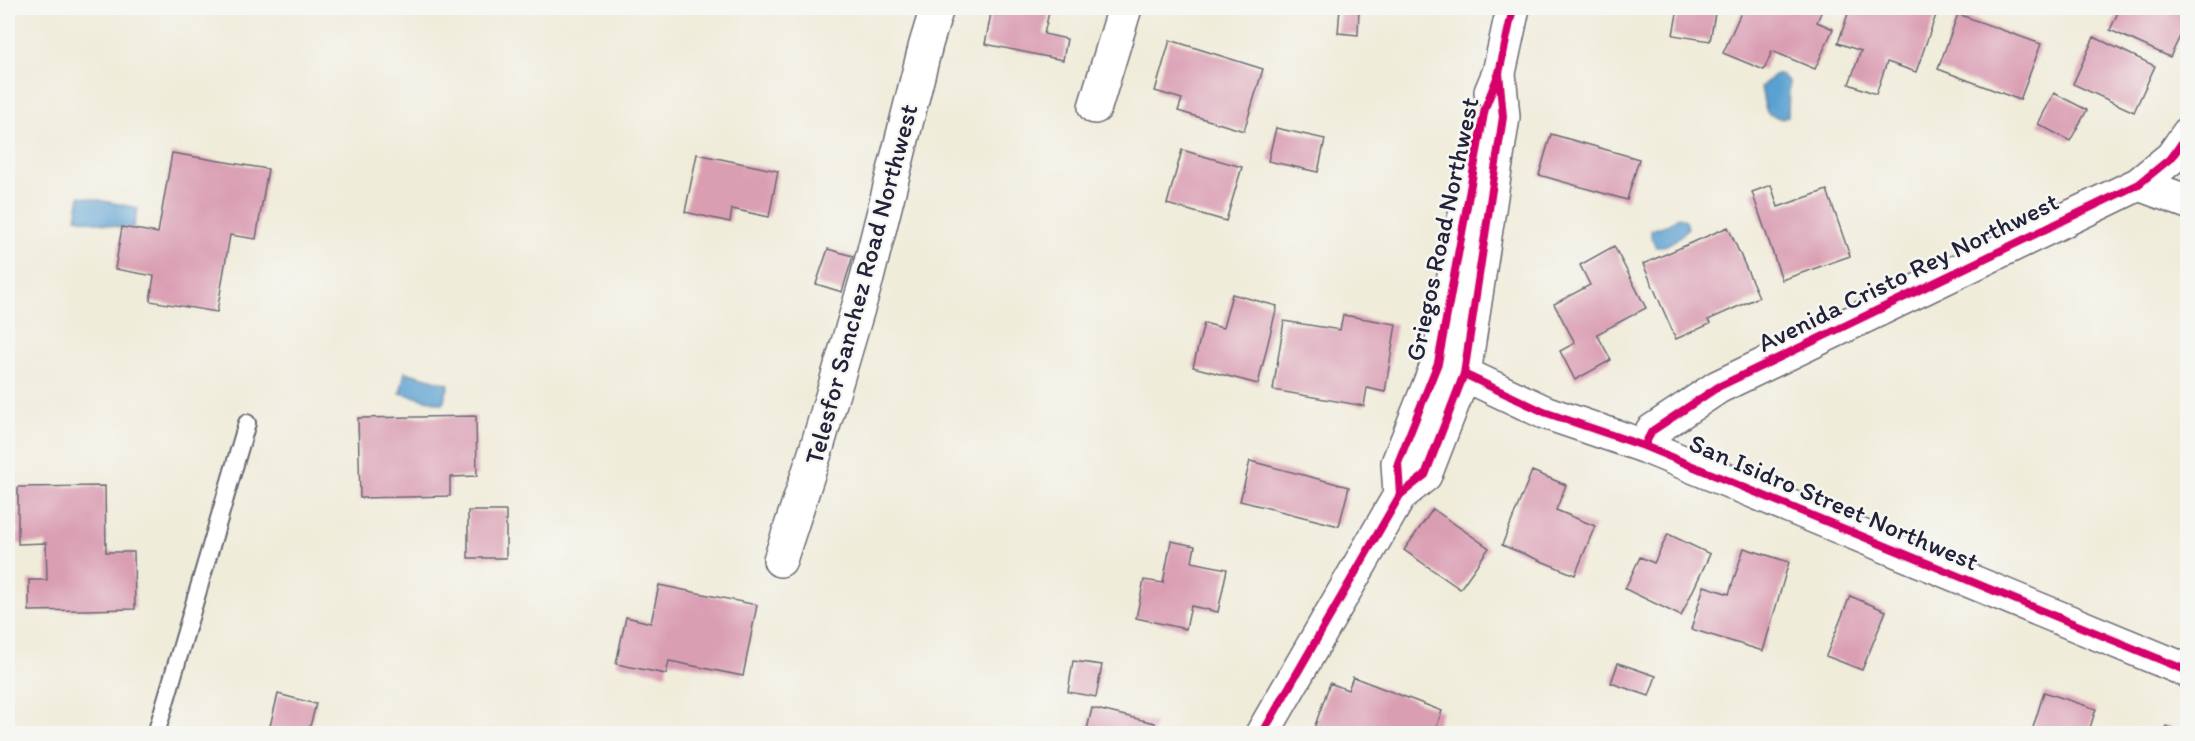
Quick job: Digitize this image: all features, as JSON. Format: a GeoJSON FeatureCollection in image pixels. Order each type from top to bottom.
{"type":"FeatureCollection","features":[{"type":"Feature","properties":{"kind":"street","name":"Telesfor Sanchez Road Northwest"},"geometry":{"type":"LineString","coordinates":[[780,560],[817,447],[867,278],[937,8]]}},
{"type":"Feature","properties":{"kind":"street"},"geometry":{"type":"LineString","coordinates":[[1095,107],[1125,8]]}},
{"type":"Feature","properties":{"kind":"street","name":"Griegos Road Northwest"},"geometry":{"type":"LineString","coordinates":[[1262,734],[1400,495],[1425,475],[1451,369],[1485,108],[1499,73],[1513,8]]}},
{"type":"Feature","properties":{"kind":"street","name":"Avenida Cristo Rey Northwest"},"geometry":{"type":"LineString","coordinates":[[1644,446],[1652,431],[1718,387],[2139,184],[2172,157],[2187,134]]}},
{"type":"Feature","properties":{"kind":"street"},"geometry":{"type":"LineString","coordinates":[[2139,184],[2187,202]]}},
{"type":"Feature","properties":{"kind":"street","name":"San Isidro Street Northwest"},"geometry":{"type":"LineString","coordinates":[[1451,369],[1544,411],[1644,446],[2187,671]]}},
{"type":"Feature","properties":{"kind":"lane"},"geometry":{"type":"LineString","coordinates":[[156,734],[247,423]]}},
{"type":"Feature","properties":{"kind":"water"},"geometry":{"type":"Polygon","coordinates":[[[1774,75],[1782,75],[1789,82],[1788,116],[1782,119],[1768,114],[1761,87],[1774,75]]]}},
{"type":"Feature","properties":{"kind":"water"},"geometry":{"type":"Polygon","coordinates":[[[80,196],[138,208],[133,230],[76,218],[80,196]]]}},
{"type":"Feature","properties":{"kind":"water"},"geometry":{"type":"Polygon","coordinates":[[[1678,217],[1685,220],[1688,227],[1686,230],[1678,238],[1656,247],[1651,237],[1651,230],[1669,224],[1678,217]]]}},
{"type":"Feature","properties":{"kind":"water"},"geometry":{"type":"Polygon","coordinates":[[[405,372],[449,384],[443,404],[400,393],[405,372]]]}},
{"type":"Feature","properties":{"kind":"building"},"geometry":{"type":"Polygon","coordinates":[[[992,8],[1050,8],[1044,34],[1067,39],[1063,60],[985,44],[992,8]]]}},
{"type":"Feature","properties":{"kind":"building"},"geometry":{"type":"Polygon","coordinates":[[[1340,8],[1359,8],[1358,35],[1338,33],[1340,8]]]}},
{"type":"Feature","properties":{"kind":"building"},"geometry":{"type":"Polygon","coordinates":[[[1678,8],[1716,8],[1710,41],[1673,35],[1678,8]]]}},
{"type":"Feature","properties":{"kind":"building"},"geometry":{"type":"Polygon","coordinates":[[[1743,8],[1823,8],[1817,22],[1833,29],[1815,69],[1772,51],[1764,70],[1723,53],[1743,8]]]}},
{"type":"Feature","properties":{"kind":"building"},"geometry":{"type":"Polygon","coordinates":[[[1850,8],[1923,8],[1937,12],[1916,72],[1887,62],[1876,94],[1849,84],[1861,51],[1838,43],[1850,8]]]}},
{"type":"Feature","properties":{"kind":"building"},"geometry":{"type":"Polygon","coordinates":[[[2120,8],[2188,8],[2188,20],[2170,57],[2110,30],[2120,8]]]}},
{"type":"Feature","properties":{"kind":"building"},"geometry":{"type":"Polygon","coordinates":[[[1958,14],[2041,44],[2020,100],[1938,69],[1958,14]]]}},
{"type":"Feature","properties":{"kind":"building"},"geometry":{"type":"Polygon","coordinates":[[[2094,37],[2155,66],[2134,112],[2073,84],[2094,37]]]}},
{"type":"Feature","properties":{"kind":"building"},"geometry":{"type":"Polygon","coordinates":[[[1170,40],[1263,69],[1244,131],[1178,111],[1182,99],[1155,91],[1170,40]]]}},
{"type":"Feature","properties":{"kind":"building"},"geometry":{"type":"Polygon","coordinates":[[[2054,93],[2087,110],[2070,141],[2038,124],[2054,93]]]}},
{"type":"Feature","properties":{"kind":"building"},"geometry":{"type":"Polygon","coordinates":[[[1276,128],[1325,139],[1318,172],[1268,161],[1276,128]]]}},
{"type":"Feature","properties":{"kind":"building"},"geometry":{"type":"Polygon","coordinates":[[[1551,134],[1639,159],[1627,200],[1539,175],[1551,134]]]}},
{"type":"Feature","properties":{"kind":"building"},"geometry":{"type":"Polygon","coordinates":[[[1182,150],[1242,167],[1226,221],[1167,204],[1182,150]]]}},
{"type":"Feature","properties":{"kind":"building"},"geometry":{"type":"Polygon","coordinates":[[[172,153],[268,169],[256,239],[230,235],[217,312],[150,301],[154,276],[115,269],[122,227],[158,233],[172,153]]]}},
{"type":"Feature","properties":{"kind":"building"},"geometry":{"type":"Polygon","coordinates":[[[697,154],[778,171],[769,217],[732,209],[730,222],[685,212],[697,154]]]}},
{"type":"Feature","properties":{"kind":"building"},"geometry":{"type":"Polygon","coordinates":[[[1771,185],[1778,207],[1827,190],[1850,256],[1782,280],[1752,192],[1771,185]]]}},
{"type":"Feature","properties":{"kind":"building"},"geometry":{"type":"Polygon","coordinates":[[[1728,227],[1759,297],[1708,320],[1710,324],[1676,339],[1643,264],[1728,227]]]}},
{"type":"Feature","properties":{"kind":"building"},"geometry":{"type":"Polygon","coordinates":[[[1614,246],[1646,308],[1597,334],[1611,360],[1575,380],[1560,351],[1575,343],[1554,304],[1590,285],[1580,265],[1614,246]]]}},
{"type":"Feature","properties":{"kind":"building"},"geometry":{"type":"Polygon","coordinates":[[[828,249],[853,256],[842,292],[816,284],[828,249]]]}},
{"type":"Feature","properties":{"kind":"building"},"geometry":{"type":"Polygon","coordinates":[[[1232,294],[1277,306],[1258,384],[1193,367],[1204,323],[1223,328],[1232,294]]]}},
{"type":"Feature","properties":{"kind":"building"},"geometry":{"type":"Polygon","coordinates":[[[1343,315],[1396,324],[1385,392],[1367,388],[1364,406],[1273,390],[1284,321],[1340,330],[1343,315]]]}},
{"type":"Feature","properties":{"kind":"building"},"geometry":{"type":"Polygon","coordinates":[[[476,416],[477,476],[450,477],[450,496],[360,498],[358,418],[476,416]]]}},
{"type":"Feature","properties":{"kind":"building"},"geometry":{"type":"Polygon","coordinates":[[[1250,461],[1349,487],[1339,526],[1240,501],[1250,461]]]}},
{"type":"Feature","properties":{"kind":"building"},"geometry":{"type":"Polygon","coordinates":[[[1532,471],[1566,485],[1556,510],[1595,526],[1575,575],[1502,545],[1532,471]]]}},
{"type":"Feature","properties":{"kind":"building"},"geometry":{"type":"Polygon","coordinates":[[[105,486],[106,552],[134,552],[135,609],[29,611],[29,580],[47,580],[46,543],[18,544],[18,487],[105,486]]]}},
{"type":"Feature","properties":{"kind":"building"},"geometry":{"type":"Polygon","coordinates":[[[1433,509],[1489,548],[1460,589],[1404,550],[1433,509]]]}},
{"type":"Feature","properties":{"kind":"building"},"geometry":{"type":"Polygon","coordinates":[[[468,511],[506,511],[506,558],[468,558],[468,511]]]}},
{"type":"Feature","properties":{"kind":"building"},"geometry":{"type":"Polygon","coordinates":[[[1668,534],[1710,554],[1681,616],[1625,589],[1640,557],[1654,563],[1668,534]]]}},
{"type":"Feature","properties":{"kind":"building"},"geometry":{"type":"Polygon","coordinates":[[[1171,541],[1195,546],[1192,562],[1227,569],[1218,612],[1191,606],[1186,629],[1136,618],[1144,580],[1163,583],[1171,541]]]}},
{"type":"Feature","properties":{"kind":"building"},"geometry":{"type":"Polygon","coordinates":[[[1744,548],[1789,562],[1763,651],[1691,629],[1704,586],[1729,594],[1744,548]]]}},
{"type":"Feature","properties":{"kind":"building"},"geometry":{"type":"Polygon","coordinates":[[[659,585],[757,605],[743,676],[669,661],[666,674],[616,664],[626,617],[651,623],[659,585]]]}},
{"type":"Feature","properties":{"kind":"building"},"geometry":{"type":"Polygon","coordinates":[[[1850,596],[1886,611],[1862,670],[1826,656],[1850,596]]]}},
{"type":"Feature","properties":{"kind":"building"},"geometry":{"type":"Polygon","coordinates":[[[1073,661],[1102,665],[1096,697],[1068,692],[1073,661]]]}},
{"type":"Feature","properties":{"kind":"building"},"geometry":{"type":"Polygon","coordinates":[[[1618,663],[1656,676],[1649,696],[1611,683],[1618,663]]]}},
{"type":"Feature","properties":{"kind":"building"},"geometry":{"type":"Polygon","coordinates":[[[1353,677],[1442,711],[1434,734],[1312,734],[1330,683],[1348,690],[1353,677]]]}},
{"type":"Feature","properties":{"kind":"building"},"geometry":{"type":"Polygon","coordinates":[[[2044,692],[2096,709],[2088,734],[2031,734],[2044,692]]]}},
{"type":"Feature","properties":{"kind":"building"},"geometry":{"type":"Polygon","coordinates":[[[278,694],[316,704],[308,734],[268,734],[278,694]]]}},
{"type":"Feature","properties":{"kind":"building"},"geometry":{"type":"Polygon","coordinates":[[[1092,708],[1155,723],[1153,734],[1086,734],[1092,708]]]}},
{"type":"Feature","properties":{"kind":"building"},"geometry":{"type":"Polygon","coordinates":[[[2166,726],[2185,733],[2185,734],[2163,734],[2166,726]]]}},
{"type":"Feature","properties":{"kind":"cycle path"},"geometry":{"type":"LineString","coordinates":[[1400,495],[1398,463],[1438,363],[1485,108],[1499,73],[1513,8]]}},
{"type":"Feature","properties":{"kind":"cycle path"},"geometry":{"type":"LineString","coordinates":[[1262,734],[1400,495],[1425,475],[1464,374],[1503,117],[1499,73]]}},
{"type":"Feature","properties":{"kind":"cycle path"},"geometry":{"type":"LineString","coordinates":[[1644,446],[1652,431],[1718,387],[2139,184],[2172,157],[2188,134]]}},
{"type":"Feature","properties":{"kind":"cycle path"},"geometry":{"type":"LineString","coordinates":[[1464,374],[1544,412],[1644,446],[2188,671]]}}]}
